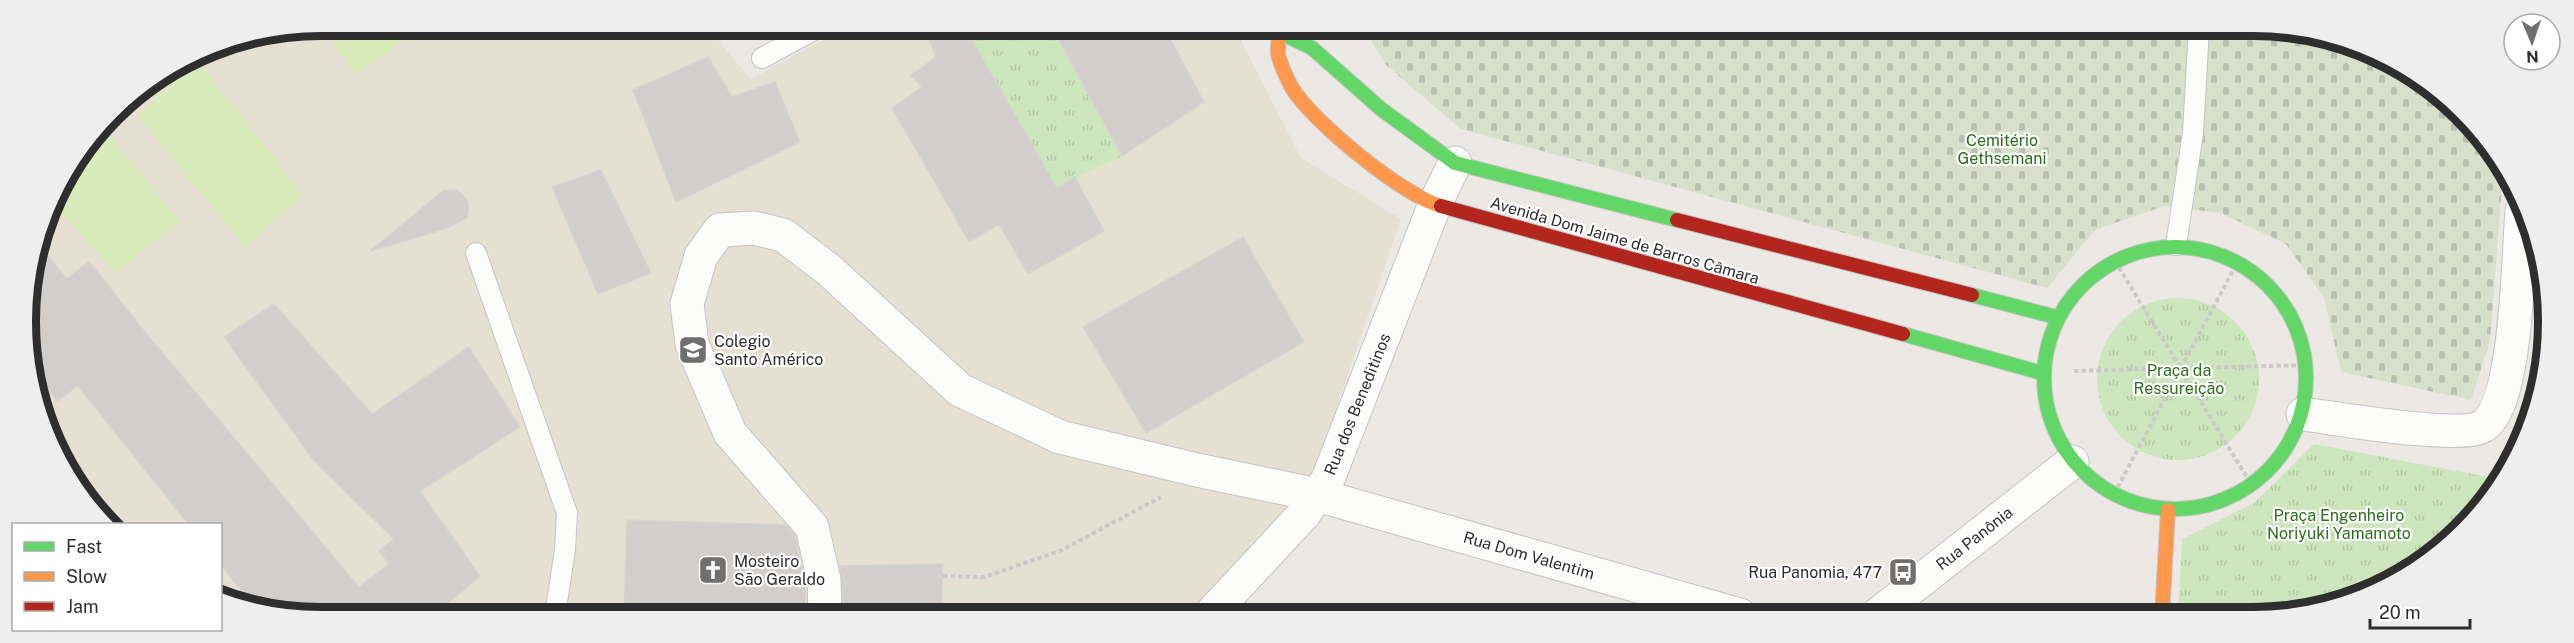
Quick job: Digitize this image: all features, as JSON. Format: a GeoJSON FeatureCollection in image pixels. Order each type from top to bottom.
{"type":"FeatureCollection","features":[{"type":"Feature","properties":{"kind":"street","name":"Avenida Dom Jaime de Barros Câmara"},"geometry":{"type":"LineString","coordinates":[[1278,36],[1278,54],[1292,88],[1320,119],[1375,168],[1435,204],[2042,373]]}},
{"type":"Feature","properties":{"kind":"street","name":"Avenida Dom Jaime de Barros Câmara"},"geometry":{"type":"LineString","coordinates":[[1289,36],[1312,48],[1381,109],[1455,163],[2056,317]]}},
{"type":"Feature","properties":{"kind":"street","name":"Rua dos Beneditinos"},"geometry":{"type":"LineString","coordinates":[[1217,607],[1304,514],[1328,479],[1435,204],[1455,163]]}},
{"type":"Feature","properties":{"kind":"street"},"geometry":{"type":"LineString","coordinates":[[2303,414],[2442,430],[2467,431],[2483,426],[2493,417],[2509,375],[2521,225]]}},
{"type":"Feature","properties":{"kind":"street","name":"Rua Dom Valentim"},"geometry":{"type":"LineString","coordinates":[[825,607],[824,580],[812,527],[730,433],[692,344],[687,304],[701,256],[720,230],[754,228],[783,235],[829,270],[960,390],[1060,437],[1197,470],[1317,495],[1712,607]]}},
{"type":"Feature","properties":{"kind":"street"},"geometry":{"type":"LineString","coordinates":[[2176,245],[2223,254],[2265,280],[2294,319],[2307,365],[2303,414],[2289,446],[2266,474],[2237,494],[2203,507],[2168,510],[2132,503],[2114,494],[2099,486],[2072,462],[2048,420],[2042,373],[2056,317],[2086,279],[2127,254],[2176,245]]}},
{"type":"Feature","properties":{"kind":"street","name":"Rua Panônia"},"geometry":{"type":"LineString","coordinates":[[1887,607],[2072,462]]}},
{"type":"Feature","properties":{"kind":"street"},"geometry":{"type":"LineString","coordinates":[[2162,607],[2168,510]]}},
{"type":"Feature","properties":{"kind":"lane"},"geometry":{"type":"LineString","coordinates":[[762,58],[803,36]]}},
{"type":"Feature","properties":{"kind":"lane"},"geometry":{"type":"LineString","coordinates":[[2176,245],[2193,133],[2199,36]]}},
{"type":"Feature","properties":{"kind":"lane"},"geometry":{"type":"LineString","coordinates":[[476,253],[567,513],[565,550],[556,607]]}},
{"type":"Feature","properties":{"kind":"path"},"geometry":{"type":"LineString","coordinates":[[2115,261],[2251,484]]}},
{"type":"Feature","properties":{"kind":"path"},"geometry":{"type":"LineString","coordinates":[[2114,494],[2237,262]]}},
{"type":"Feature","properties":{"kind":"path"},"geometry":{"type":"LineString","coordinates":[[2042,373],[2307,365]]}},
{"type":"Feature","properties":{"kind":"path"},"geometry":{"type":"LineString","coordinates":[[943,576],[984,577],[1062,550],[1187,482],[1197,470]]}},
{"type":"Feature","properties":{"kind":"shaded area","name":"Colegio Santo Américo"},"geometry":{"type":"Polygon","coordinates":[[[322,36],[714,36],[751,79],[830,36],[1239,36],[1301,158],[1401,219],[1310,486],[1197,607],[322,607],[284,605],[222,589],[222,523],[120,523],[95,495],[65,448],[51,413],[41,377],[36,322],[38,284],[51,230],[65,195],[84,163],[107,133],[133,107],[179,74],[230,51],[266,41],[322,36]]]}},
{"type":"Feature","properties":{"kind":"green space"},"geometry":{"type":"Polygon","coordinates":[[[328,36],[410,36],[355,74],[328,36]]]}},
{"type":"Feature","properties":{"kind":"green space"},"geometry":{"type":"Polygon","coordinates":[[[970,36],[1056,36],[1122,156],[1057,188],[970,36]]]}},
{"type":"Feature","properties":{"kind":"green space","name":"Cemitério Gethsemani"},"geometry":{"type":"Polygon","coordinates":[[[1368,36],[2252,36],[2308,41],[2344,51],[2379,65],[2411,84],[2441,107],[2467,133],[2500,179],[2502,183],[2490,342],[2471,400],[2341,372],[2324,298],[2286,244],[2221,213],[2164,206],[2095,230],[2047,288],[1461,129],[1386,65],[1368,36]]]}},
{"type":"Feature","properties":{"kind":"green space"},"geometry":{"type":"Polygon","coordinates":[[[199,63],[304,195],[245,246],[137,116],[187,70],[199,63]]]}},
{"type":"Feature","properties":{"kind":"green space"},"geometry":{"type":"Polygon","coordinates":[[[108,132],[180,222],[115,273],[59,210],[84,163],[108,132]]]}},
{"type":"Feature","properties":{"kind":"green space","name":"Praça da Ressureição"},"geometry":{"type":"Polygon","coordinates":[[[2178,298],[2209,305],[2223,312],[2235,322],[2245,334],[2252,348],[2259,379],[2252,410],[2245,424],[2235,436],[2223,446],[2209,453],[2178,460],[2147,453],[2133,446],[2121,436],[2111,424],[2104,410],[2097,379],[2104,348],[2111,334],[2121,322],[2133,312],[2147,305],[2178,298]]]}},
{"type":"Feature","properties":{"kind":"green space","name":"Praça Engenheiro Noriyuki Yamamoto"},"geometry":{"type":"Polygon","coordinates":[[[2314,444],[2492,478],[2467,510],[2441,536],[2411,559],[2379,578],[2344,592],[2290,605],[2178,607],[2182,539],[2254,503],[2314,444]]]}},
{"type":"Feature","properties":{"kind":"building"},"geometry":{"type":"Polygon","coordinates":[[[927,36],[970,36],[1057,188],[1075,177],[1104,231],[1028,274],[999,224],[969,242],[892,108],[922,87],[911,75],[936,57],[927,36]]]}},
{"type":"Feature","properties":{"kind":"building"},"geometry":{"type":"Polygon","coordinates":[[[1056,36],[1169,36],[1204,102],[1122,156],[1056,36]]]}},
{"type":"Feature","properties":{"kind":"building"},"geometry":{"type":"Polygon","coordinates":[[[708,57],[732,97],[775,82],[800,142],[676,202],[633,90],[708,57]]]}},
{"type":"Feature","properties":{"kind":"building"},"geometry":{"type":"Polygon","coordinates":[[[601,170],[651,273],[598,294],[552,187],[601,170]]]}},
{"type":"Feature","properties":{"kind":"building"},"geometry":{"type":"Polygon","coordinates":[[[444,190],[457,190],[467,199],[469,208],[467,218],[445,229],[370,251],[444,190]]]}},
{"type":"Feature","properties":{"kind":"building"},"geometry":{"type":"Polygon","coordinates":[[[1243,237],[1304,342],[1146,433],[1083,327],[1243,237]]]}},
{"type":"Feature","properties":{"kind":"building"},"geometry":{"type":"Polygon","coordinates":[[[45,252],[67,279],[89,261],[141,327],[359,587],[389,564],[379,551],[394,539],[315,462],[224,337],[274,304],[372,414],[469,347],[520,427],[420,491],[480,576],[443,607],[284,605],[246,596],[222,566],[222,523],[187,523],[78,386],[57,401],[43,385],[38,359],[36,322],[38,284],[45,252]]]}},
{"type":"Feature","properties":{"kind":"building","name":"Mosteiro São Geraldo"},"geometry":{"type":"Polygon","coordinates":[[[627,520],[786,525],[795,536],[805,582],[806,607],[624,607],[627,520]]]}},
{"type":"Feature","properties":{"kind":"building"},"geometry":{"type":"Polygon","coordinates":[[[943,564],[941,607],[843,607],[840,566],[943,564]]]}},
{"type":"Feature","properties":{"kind":"traffic: fast"},"geometry":{"type":"LineString","coordinates":[[1287,36],[1312,48],[1381,109],[1455,163],[1677,220]]}},
{"type":"Feature","properties":{"kind":"traffic: fast"},"geometry":{"type":"LineString","coordinates":[[2162,247],[2188,247],[2213,252],[2237,262],[2268,285],[2291,316],[2301,340],[2306,378],[2301,416],[2291,440],[2268,471],[2237,494],[2213,504],[2188,509],[2162,509],[2137,504],[2113,494],[2092,480],[2073,461],[2059,440],[2049,416],[2044,391],[2044,365],[2049,340],[2059,316],[2073,295],[2092,276],[2113,262],[2137,252],[2162,247]]}},
{"type":"Feature","properties":{"kind":"traffic: fast"},"geometry":{"type":"LineString","coordinates":[[1972,295],[2056,317]]}},
{"type":"Feature","properties":{"kind":"traffic: fast"},"geometry":{"type":"LineString","coordinates":[[1903,334],[2042,373]]}},
{"type":"Feature","properties":{"kind":"traffic: slow"},"geometry":{"type":"LineString","coordinates":[[1278,36],[1278,54],[1286,76],[1292,88],[1319,119],[1382,173],[1404,188],[1441,206]]}},
{"type":"Feature","properties":{"kind":"traffic: slow"},"geometry":{"type":"LineString","coordinates":[[2162,607],[2168,510]]}},
{"type":"Feature","properties":{"kind":"traffic: jam"},"geometry":{"type":"LineString","coordinates":[[1441,206],[1903,334]]}},
{"type":"Feature","properties":{"kind":"traffic: jam"},"geometry":{"type":"LineString","coordinates":[[1677,220],[1972,295]]}},
{"type":"Feature","properties":{"kind":"place","name":"Colegio Santo Américo"},"geometry":{"type":"Point","coordinates":[693,350]}},
{"type":"Feature","properties":{"kind":"place","name":"Mosteiro São Geraldo"},"geometry":{"type":"Point","coordinates":[713,570]}},
{"type":"Feature","properties":{"kind":"place","name":"Rua Panomia, 477"},"geometry":{"type":"Point","coordinates":[1903,572]}}]}
